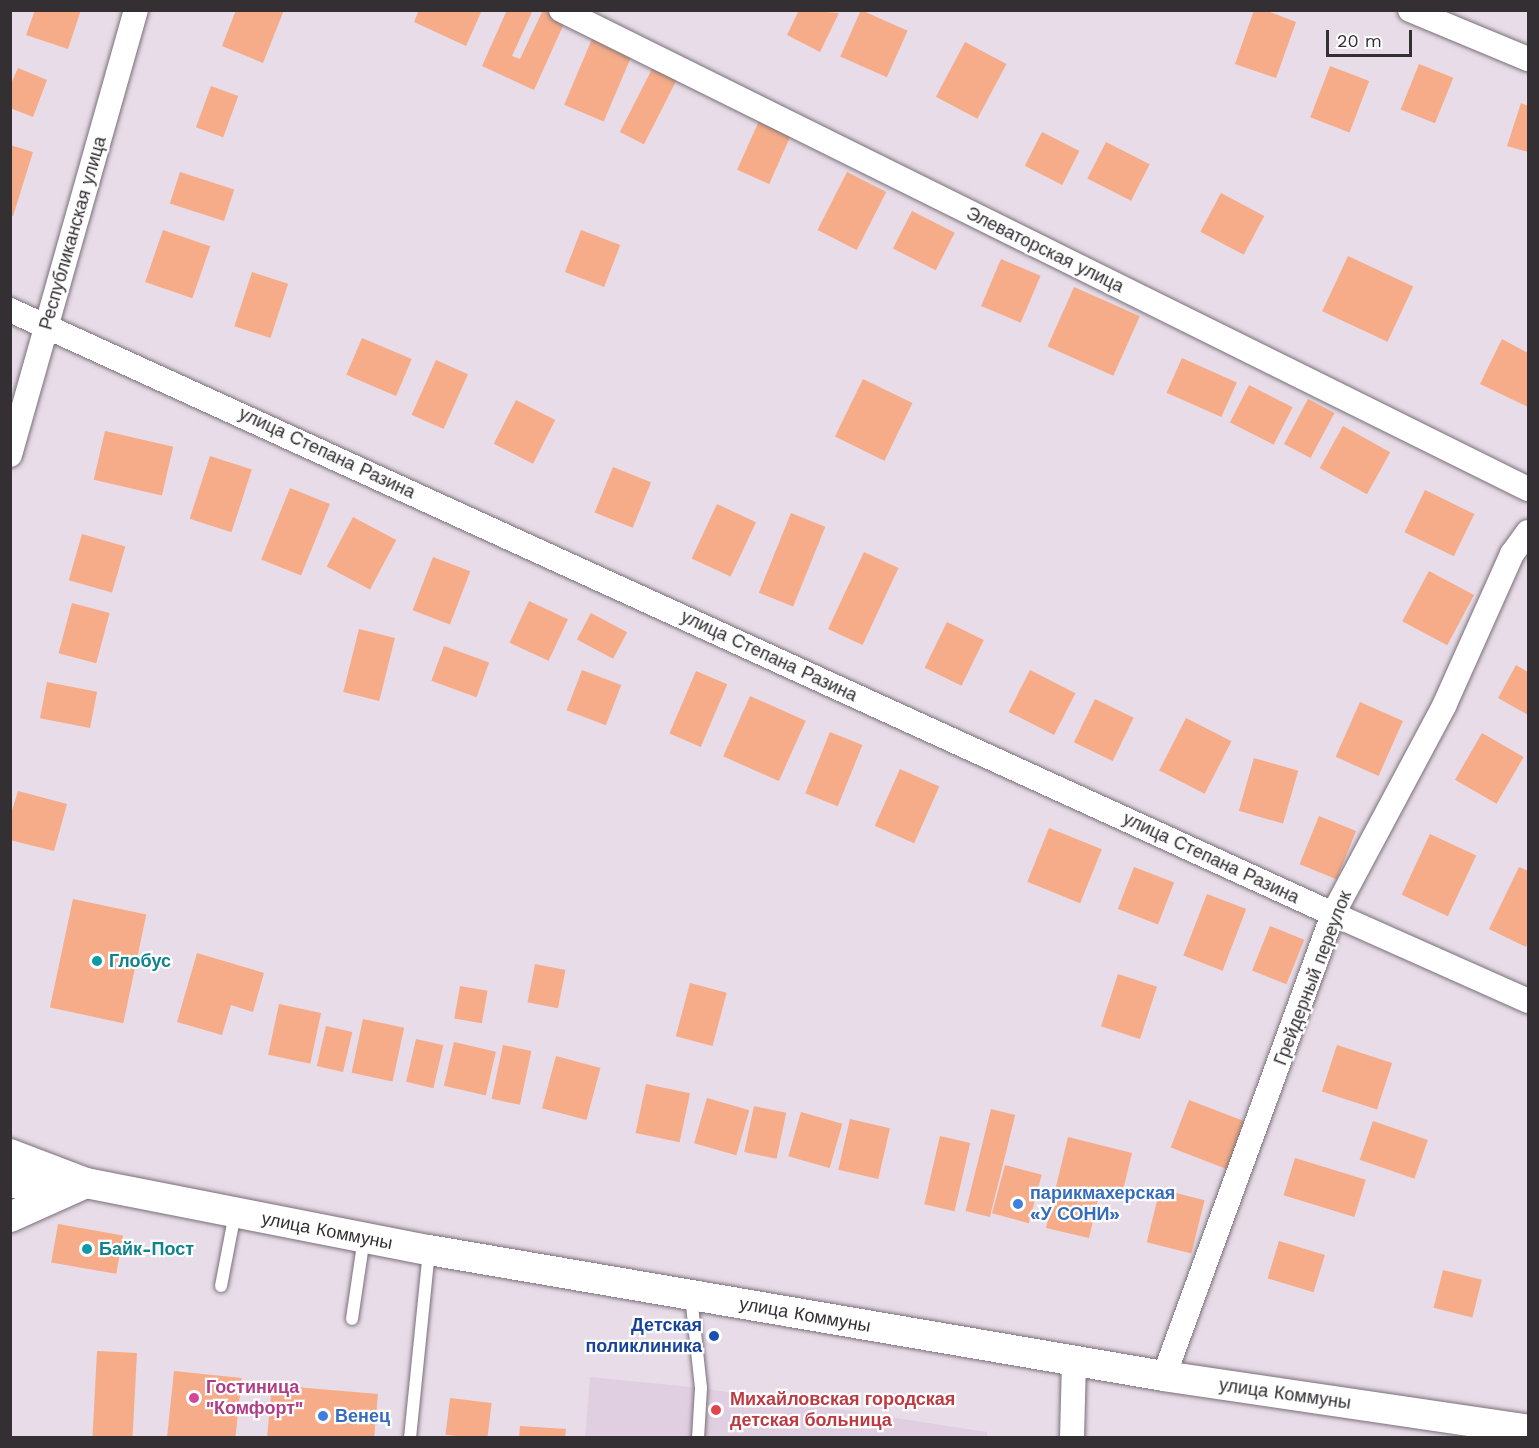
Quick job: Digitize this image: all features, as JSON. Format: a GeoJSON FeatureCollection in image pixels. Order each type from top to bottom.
{"type":"FeatureCollection","features":[{"type":"Feature","properties":{"kind":"street","name":"Республиканская улица"},"geometry":{"type":"LineString","coordinates":[[10,455],[136,10]]}},
{"type":"Feature","properties":{"kind":"street","name":"Элеваторская улица"},"geometry":{"type":"LineString","coordinates":[[561,10],[1528,489]]}},
{"type":"Feature","properties":{"kind":"street"},"geometry":{"type":"LineString","coordinates":[[1410,10],[1528,58]]}},
{"type":"Feature","properties":{"kind":"street","name":"улица Степана Разина"},"geometry":{"type":"LineString","coordinates":[[10,310],[1528,1001]]}},
{"type":"Feature","properties":{"kind":"street","name":"Грейдерный переулок"},"geometry":{"type":"LineString","coordinates":[[1164,1376],[1333,914],[1444,706],[1512,554],[1528,532]]}},
{"type":"Feature","properties":{"kind":"street","name":"улица Коммуны"},"geometry":{"type":"LineString","coordinates":[[10,1154],[86,1183],[429,1250],[1164,1376],[1528,1430]]}},
{"type":"Feature","properties":{"kind":"street","name":"улица Коммуны"},"geometry":{"type":"LineString","coordinates":[[10,1183],[86,1183]]}},
{"type":"Feature","properties":{"kind":"street"},"geometry":{"type":"LineString","coordinates":[[10,1217],[86,1183]]}},
{"type":"Feature","properties":{"kind":"street"},"geometry":{"type":"LineString","coordinates":[[1072,1437],[1074,1361]]}},
{"type":"Feature","properties":{"kind":"lane"},"geometry":{"type":"LineString","coordinates":[[220,1286],[235,1213]]}},
{"type":"Feature","properties":{"kind":"lane"},"geometry":{"type":"LineString","coordinates":[[352,1319],[364,1238]]}},
{"type":"Feature","properties":{"kind":"lane"},"geometry":{"type":"LineString","coordinates":[[410,1437],[429,1250]]}},
{"type":"Feature","properties":{"kind":"lane"},"geometry":{"type":"LineString","coordinates":[[691,1295],[701,1388],[698,1437]]}},
{"type":"Feature","properties":{"kind":"shaded area","name":"Михайловская городская детская больница"},"geometry":{"type":"Polygon","coordinates":[[[590,1377],[701,1388],[987,1432],[987,1437],[585,1438],[590,1377]]]}},
{"type":"Feature","properties":{"kind":"building"},"geometry":{"type":"Polygon","coordinates":[[[35,10],[81,10],[68,49],[26,35],[35,10]]]}},
{"type":"Feature","properties":{"kind":"building"},"geometry":{"type":"Polygon","coordinates":[[[236,10],[284,10],[263,63],[222,46],[236,10]]]}},
{"type":"Feature","properties":{"kind":"building"},"geometry":{"type":"Polygon","coordinates":[[[419,10],[482,10],[466,46],[414,22],[419,10]]]}},
{"type":"Feature","properties":{"kind":"building"},"geometry":{"type":"Polygon","coordinates":[[[507,10],[533,10],[512,56],[520,59],[543,10],[553,10],[567,17],[534,90],[482,66],[507,10]]]}},
{"type":"Feature","properties":{"kind":"building"},"geometry":{"type":"Polygon","coordinates":[[[799,10],[839,13],[820,52],[787,35],[799,10]]]}},
{"type":"Feature","properties":{"kind":"building"},"geometry":{"type":"Polygon","coordinates":[[[861,10],[908,31],[887,77],[840,57],[861,10]]]}},
{"type":"Feature","properties":{"kind":"building"},"geometry":{"type":"Polygon","coordinates":[[[1254,10],[1265,10],[1296,22],[1276,78],[1235,64],[1254,10]]]}},
{"type":"Feature","properties":{"kind":"building"},"geometry":{"type":"Polygon","coordinates":[[[595,32],[635,49],[604,122],[564,105],[595,32]]]}},
{"type":"Feature","properties":{"kind":"building"},"geometry":{"type":"Polygon","coordinates":[[[965,42],[1006,64],[977,119],[936,97],[965,42]]]}},
{"type":"Feature","properties":{"kind":"building"},"geometry":{"type":"Polygon","coordinates":[[[1419,64],[1453,78],[1435,123],[1401,109],[1419,64]]]}},
{"type":"Feature","properties":{"kind":"building"},"geometry":{"type":"Polygon","coordinates":[[[1330,66],[1369,81],[1350,132],[1310,117],[1330,66]]]}},
{"type":"Feature","properties":{"kind":"building"},"geometry":{"type":"Polygon","coordinates":[[[653,67],[677,79],[644,144],[620,132],[653,67]]]}},
{"type":"Feature","properties":{"kind":"building"},"geometry":{"type":"Polygon","coordinates":[[[18,68],[47,80],[33,117],[10,108],[10,86],[18,68]]]}},
{"type":"Feature","properties":{"kind":"building"},"geometry":{"type":"Polygon","coordinates":[[[211,86],[238,96],[223,137],[196,127],[211,86]]]}},
{"type":"Feature","properties":{"kind":"building"},"geometry":{"type":"Polygon","coordinates":[[[1521,103],[1528,106],[1528,152],[1507,146],[1521,103]]]}},
{"type":"Feature","properties":{"kind":"building"},"geometry":{"type":"Polygon","coordinates":[[[762,114],[794,128],[769,184],[737,170],[762,114]]]}},
{"type":"Feature","properties":{"kind":"building"},"geometry":{"type":"Polygon","coordinates":[[[1042,132],[1079,151],[1062,185],[1025,166],[1042,132]]]}},
{"type":"Feature","properties":{"kind":"building"},"geometry":{"type":"Polygon","coordinates":[[[1106,142],[1150,164],[1131,201],[1087,179],[1106,142]]]}},
{"type":"Feature","properties":{"kind":"building"},"geometry":{"type":"Polygon","coordinates":[[[10,145],[33,152],[13,216],[10,216],[10,145]]]}},
{"type":"Feature","properties":{"kind":"building"},"geometry":{"type":"Polygon","coordinates":[[[180,172],[234,190],[224,221],[170,203],[180,172]]]}},
{"type":"Feature","properties":{"kind":"building"},"geometry":{"type":"Polygon","coordinates":[[[847,172],[886,192],[857,250],[817,230],[847,172]]]}},
{"type":"Feature","properties":{"kind":"building"},"geometry":{"type":"Polygon","coordinates":[[[1221,193],[1264,216],[1244,255],[1200,232],[1221,193]]]}},
{"type":"Feature","properties":{"kind":"building"},"geometry":{"type":"Polygon","coordinates":[[[912,211],[955,233],[936,270],[893,248],[912,211]]]}},
{"type":"Feature","properties":{"kind":"building"},"geometry":{"type":"Polygon","coordinates":[[[163,230],[210,246],[192,298],[145,282],[163,230]]]}},
{"type":"Feature","properties":{"kind":"building"},"geometry":{"type":"Polygon","coordinates":[[[581,230],[620,245],[604,287],[565,272],[581,230]]]}},
{"type":"Feature","properties":{"kind":"building"},"geometry":{"type":"Polygon","coordinates":[[[1348,256],[1413,286],[1387,342],[1322,311],[1348,256]]]}},
{"type":"Feature","properties":{"kind":"building"},"geometry":{"type":"Polygon","coordinates":[[[1001,259],[1041,276],[1021,323],[981,306],[1001,259]]]}},
{"type":"Feature","properties":{"kind":"building"},"geometry":{"type":"Polygon","coordinates":[[[252,272],[288,284],[271,338],[234,326],[252,272]]]}},
{"type":"Feature","properties":{"kind":"building"},"geometry":{"type":"Polygon","coordinates":[[[1074,287],[1140,316],[1113,376],[1048,346],[1074,287]]]}},
{"type":"Feature","properties":{"kind":"building"},"geometry":{"type":"Polygon","coordinates":[[[362,338],[412,359],[396,396],[346,375],[362,338]]]}},
{"type":"Feature","properties":{"kind":"building"},"geometry":{"type":"Polygon","coordinates":[[[1502,339],[1528,353],[1528,407],[1480,384],[1502,339]]]}},
{"type":"Feature","properties":{"kind":"building"},"geometry":{"type":"Polygon","coordinates":[[[1182,358],[1237,382],[1221,417],[1167,393],[1182,358]]]}},
{"type":"Feature","properties":{"kind":"building"},"geometry":{"type":"Polygon","coordinates":[[[436,360],[468,374],[444,429],[412,415],[436,360]]]}},
{"type":"Feature","properties":{"kind":"building"},"geometry":{"type":"Polygon","coordinates":[[[863,379],[912,403],[884,461],[835,437],[863,379]]]}},
{"type":"Feature","properties":{"kind":"building"},"geometry":{"type":"Polygon","coordinates":[[[1249,385],[1293,407],[1274,445],[1230,422],[1249,385]]]}},
{"type":"Feature","properties":{"kind":"building"},"geometry":{"type":"Polygon","coordinates":[[[1308,399],[1334,413],[1311,458],[1284,444],[1308,399]]]}},
{"type":"Feature","properties":{"kind":"building"},"geometry":{"type":"Polygon","coordinates":[[[516,400],[555,420],[533,464],[494,444],[516,400]]]}},
{"type":"Feature","properties":{"kind":"building"},"geometry":{"type":"Polygon","coordinates":[[[1343,426],[1390,452],[1367,494],[1320,468],[1343,426]]]}},
{"type":"Feature","properties":{"kind":"building"},"geometry":{"type":"Polygon","coordinates":[[[105,431],[173,447],[162,495],[94,480],[105,431]]]}},
{"type":"Feature","properties":{"kind":"building"},"geometry":{"type":"Polygon","coordinates":[[[210,456],[252,470],[231,532],[190,519],[210,456]]]}},
{"type":"Feature","properties":{"kind":"building"},"geometry":{"type":"Polygon","coordinates":[[[613,467],[651,482],[633,528],[595,512],[613,467]]]}},
{"type":"Feature","properties":{"kind":"building"},"geometry":{"type":"Polygon","coordinates":[[[290,488],[330,504],[301,576],[261,559],[290,488]]]}},
{"type":"Feature","properties":{"kind":"building"},"geometry":{"type":"Polygon","coordinates":[[[1425,490],[1474,514],[1454,556],[1404,532],[1425,490]]]}},
{"type":"Feature","properties":{"kind":"building"},"geometry":{"type":"Polygon","coordinates":[[[717,504],[756,522],[731,577],[692,558],[717,504]]]}},
{"type":"Feature","properties":{"kind":"building"},"geometry":{"type":"Polygon","coordinates":[[[791,513],[825,527],[793,607],[759,593],[791,513]]]}},
{"type":"Feature","properties":{"kind":"building"},"geometry":{"type":"Polygon","coordinates":[[[353,517],[396,540],[370,589],[327,566],[353,517]]]}},
{"type":"Feature","properties":{"kind":"building"},"geometry":{"type":"Polygon","coordinates":[[[82,534],[125,546],[112,593],[69,580],[82,534]]]}},
{"type":"Feature","properties":{"kind":"building"},"geometry":{"type":"Polygon","coordinates":[[[864,552],[898,568],[863,645],[828,629],[864,552]]]}},
{"type":"Feature","properties":{"kind":"building"},"geometry":{"type":"Polygon","coordinates":[[[433,557],[470,571],[450,625],[413,610],[433,557]]]}},
{"type":"Feature","properties":{"kind":"building"},"geometry":{"type":"Polygon","coordinates":[[[1429,571],[1474,595],[1447,645],[1402,621],[1429,571]]]}},
{"type":"Feature","properties":{"kind":"building"},"geometry":{"type":"Polygon","coordinates":[[[529,601],[568,619],[549,661],[510,643],[529,601]]]}},
{"type":"Feature","properties":{"kind":"building"},"geometry":{"type":"Polygon","coordinates":[[[72,603],[110,613],[96,663],[59,653],[72,603]]]}},
{"type":"Feature","properties":{"kind":"building"},"geometry":{"type":"Polygon","coordinates":[[[591,613],[627,632],[613,659],[577,639],[591,613]]]}},
{"type":"Feature","properties":{"kind":"building"},"geometry":{"type":"Polygon","coordinates":[[[947,622],[984,640],[961,686],[925,668],[947,622]]]}},
{"type":"Feature","properties":{"kind":"building"},"geometry":{"type":"Polygon","coordinates":[[[359,629],[395,638],[379,701],[343,692],[359,629]]]}},
{"type":"Feature","properties":{"kind":"building"},"geometry":{"type":"Polygon","coordinates":[[[444,646],[489,662],[476,697],[431,681],[444,646]]]}},
{"type":"Feature","properties":{"kind":"building"},"geometry":{"type":"Polygon","coordinates":[[[1516,665],[1528,672],[1528,715],[1498,698],[1516,665]]]}},
{"type":"Feature","properties":{"kind":"building"},"geometry":{"type":"Polygon","coordinates":[[[582,670],[621,685],[606,725],[567,710],[582,670]]]}},
{"type":"Feature","properties":{"kind":"building"},"geometry":{"type":"Polygon","coordinates":[[[1030,670],[1075,693],[1054,735],[1009,712],[1030,670]]]}},
{"type":"Feature","properties":{"kind":"building"},"geometry":{"type":"Polygon","coordinates":[[[696,671],[727,684],[701,747],[669,734],[696,671]]]}},
{"type":"Feature","properties":{"kind":"building"},"geometry":{"type":"Polygon","coordinates":[[[47,682],[97,692],[90,728],[40,718],[47,682]]]}},
{"type":"Feature","properties":{"kind":"building"},"geometry":{"type":"Polygon","coordinates":[[[750,696],[806,721],[779,781],[723,756],[750,696]]]}},
{"type":"Feature","properties":{"kind":"building"},"geometry":{"type":"Polygon","coordinates":[[[1095,699],[1134,718],[1113,761],[1074,742],[1095,699]]]}},
{"type":"Feature","properties":{"kind":"building"},"geometry":{"type":"Polygon","coordinates":[[[1360,702],[1403,721],[1379,776],[1336,757],[1360,702]]]}},
{"type":"Feature","properties":{"kind":"building"},"geometry":{"type":"Polygon","coordinates":[[[1186,718],[1231,741],[1205,794],[1159,771],[1186,718]]]}},
{"type":"Feature","properties":{"kind":"building"},"geometry":{"type":"Polygon","coordinates":[[[830,732],[862,745],[838,806],[805,793],[830,732]]]}},
{"type":"Feature","properties":{"kind":"building"},"geometry":{"type":"Polygon","coordinates":[[[1482,733],[1524,757],[1497,804],[1455,780],[1482,733]]]}},
{"type":"Feature","properties":{"kind":"building"},"geometry":{"type":"Polygon","coordinates":[[[1254,758],[1298,771],[1283,824],[1239,811],[1254,758]]]}},
{"type":"Feature","properties":{"kind":"building"},"geometry":{"type":"Polygon","coordinates":[[[900,769],[939,786],[914,843],[875,826],[900,769]]]}},
{"type":"Feature","properties":{"kind":"building"},"geometry":{"type":"Polygon","coordinates":[[[18,791],[67,804],[54,851],[10,840],[10,817],[18,791]]]}},
{"type":"Feature","properties":{"kind":"building"},"geometry":{"type":"Polygon","coordinates":[[[1319,816],[1356,831],[1337,879],[1300,864],[1319,816]]]}},
{"type":"Feature","properties":{"kind":"building"},"geometry":{"type":"Polygon","coordinates":[[[1049,828],[1102,849],[1080,903],[1027,882],[1049,828]]]}},
{"type":"Feature","properties":{"kind":"building"},"geometry":{"type":"Polygon","coordinates":[[[1430,834],[1476,856],[1448,916],[1402,895],[1430,834]]]}},
{"type":"Feature","properties":{"kind":"building"},"geometry":{"type":"Polygon","coordinates":[[[1134,867],[1174,882],[1158,924],[1118,909],[1134,867]]]}},
{"type":"Feature","properties":{"kind":"building"},"geometry":{"type":"Polygon","coordinates":[[[1519,867],[1528,871],[1528,942],[1526,947],[1489,929],[1519,867]]]}},
{"type":"Feature","properties":{"kind":"building"},"geometry":{"type":"Polygon","coordinates":[[[1207,894],[1246,909],[1223,971],[1183,956],[1207,894]]]}},
{"type":"Feature","properties":{"kind":"building","name":"Глобус"},"geometry":{"type":"Polygon","coordinates":[[[73,899],[146,915],[123,1023],[50,1008],[73,899]]]}},
{"type":"Feature","properties":{"kind":"building"},"geometry":{"type":"Polygon","coordinates":[[[1270,926],[1304,940],[1286,984],[1252,971],[1270,926]]]}},
{"type":"Feature","properties":{"kind":"building"},"geometry":{"type":"Polygon","coordinates":[[[197,953],[264,973],[253,1012],[231,1005],[222,1035],[177,1022],[197,953]]]}},
{"type":"Feature","properties":{"kind":"building"},"geometry":{"type":"Polygon","coordinates":[[[535,964],[565,970],[558,1008],[528,1002],[535,964]]]}},
{"type":"Feature","properties":{"kind":"building"},"geometry":{"type":"Polygon","coordinates":[[[1118,974],[1157,987],[1140,1039],[1101,1026],[1118,974]]]}},
{"type":"Feature","properties":{"kind":"building"},"geometry":{"type":"Polygon","coordinates":[[[690,983],[727,993],[712,1046],[676,1036],[690,983]]]}},
{"type":"Feature","properties":{"kind":"building"},"geometry":{"type":"Polygon","coordinates":[[[460,986],[488,991],[482,1023],[454,1018],[460,986]]]}},
{"type":"Feature","properties":{"kind":"building"},"geometry":{"type":"Polygon","coordinates":[[[279,1004],[321,1013],[310,1064],[268,1055],[279,1004]]]}},
{"type":"Feature","properties":{"kind":"building"},"geometry":{"type":"Polygon","coordinates":[[[363,1019],[404,1028],[393,1082],[352,1073],[363,1019]]]}},
{"type":"Feature","properties":{"kind":"building"},"geometry":{"type":"Polygon","coordinates":[[[326,1026],[352,1032],[343,1072],[317,1066],[326,1026]]]}},
{"type":"Feature","properties":{"kind":"building"},"geometry":{"type":"Polygon","coordinates":[[[416,1039],[443,1045],[433,1088],[406,1082],[416,1039]]]}},
{"type":"Feature","properties":{"kind":"building"},"geometry":{"type":"Polygon","coordinates":[[[454,1042],[496,1052],[486,1096],[444,1086],[454,1042]]]}},
{"type":"Feature","properties":{"kind":"building"},"geometry":{"type":"Polygon","coordinates":[[[503,1045],[531,1051],[520,1105],[492,1099],[503,1045]]]}},
{"type":"Feature","properties":{"kind":"building"},"geometry":{"type":"Polygon","coordinates":[[[1337,1045],[1392,1063],[1377,1110],[1322,1092],[1337,1045]]]}},
{"type":"Feature","properties":{"kind":"building"},"geometry":{"type":"Polygon","coordinates":[[[556,1056],[600,1068],[586,1120],[542,1108],[556,1056]]]}},
{"type":"Feature","properties":{"kind":"building"},"geometry":{"type":"Polygon","coordinates":[[[646,1084],[690,1093],[680,1142],[636,1133],[646,1084]]]}},
{"type":"Feature","properties":{"kind":"building"},"geometry":{"type":"Polygon","coordinates":[[[707,1098],[749,1110],[736,1155],[694,1143],[707,1098]]]}},
{"type":"Feature","properties":{"kind":"building"},"geometry":{"type":"Polygon","coordinates":[[[1189,1100],[1247,1122],[1229,1170],[1171,1148],[1189,1100]]]}},
{"type":"Feature","properties":{"kind":"building"},"geometry":{"type":"Polygon","coordinates":[[[754,1106],[786,1113],[777,1159],[744,1152],[754,1106]]]}},
{"type":"Feature","properties":{"kind":"building"},"geometry":{"type":"Polygon","coordinates":[[[991,1109],[1015,1115],[990,1217],[966,1211],[991,1109]]]}},
{"type":"Feature","properties":{"kind":"building"},"geometry":{"type":"Polygon","coordinates":[[[801,1112],[842,1124],[830,1168],[788,1156],[801,1112]]]}},
{"type":"Feature","properties":{"kind":"building"},"geometry":{"type":"Polygon","coordinates":[[[850,1119],[890,1128],[878,1179],[838,1170],[850,1119]]]}},
{"type":"Feature","properties":{"kind":"building"},"geometry":{"type":"Polygon","coordinates":[[[1373,1121],[1428,1140],[1414,1179],[1360,1160],[1373,1121]]]}},
{"type":"Feature","properties":{"kind":"building"},"geometry":{"type":"Polygon","coordinates":[[[940,1136],[970,1143],[954,1211],[924,1204],[940,1136]]]}},
{"type":"Feature","properties":{"kind":"building"},"geometry":{"type":"Polygon","coordinates":[[[1068,1137],[1132,1153],[1123,1190],[1100,1191],[1089,1238],[1046,1228],[1068,1137]]]}},
{"type":"Feature","properties":{"kind":"building"},"geometry":{"type":"Polygon","coordinates":[[[1295,1158],[1366,1180],[1354,1217],[1284,1195],[1295,1158]]]}},
{"type":"Feature","properties":{"kind":"building"},"geometry":{"type":"Polygon","coordinates":[[[1005,1165],[1042,1175],[1029,1223],[992,1213],[1005,1165]]]}},
{"type":"Feature","properties":{"kind":"building"},"geometry":{"type":"Polygon","coordinates":[[[1160,1189],[1205,1200],[1191,1253],[1147,1242],[1160,1189]]]}},
{"type":"Feature","properties":{"kind":"building","name":"Байк-Пост"},"geometry":{"type":"Polygon","coordinates":[[[58,1224],[123,1235],[116,1274],[51,1262],[58,1224]]]}},
{"type":"Feature","properties":{"kind":"building"},"geometry":{"type":"Polygon","coordinates":[[[1279,1241],[1325,1255],[1314,1292],[1268,1278],[1279,1241]]]}},
{"type":"Feature","properties":{"kind":"building"},"geometry":{"type":"Polygon","coordinates":[[[1443,1270],[1482,1280],[1472,1318],[1434,1308],[1443,1270]]]}},
{"type":"Feature","properties":{"kind":"building"},"geometry":{"type":"Polygon","coordinates":[[[97,1351],[137,1353],[132,1438],[92,1438],[97,1351]]]}},
{"type":"Feature","properties":{"kind":"building"},"geometry":{"type":"Polygon","coordinates":[[[174,1371],[242,1378],[235,1438],[167,1438],[174,1371]]]}},
{"type":"Feature","properties":{"kind":"building","name":"Венец"},"geometry":{"type":"Polygon","coordinates":[[[272,1385],[378,1394],[374,1438],[267,1438],[272,1385]]]}},
{"type":"Feature","properties":{"kind":"building"},"geometry":{"type":"Polygon","coordinates":[[[450,1398],[492,1403],[487,1438],[445,1435],[450,1398]]]}},
{"type":"Feature","properties":{"kind":"building"},"geometry":{"type":"Polygon","coordinates":[[[520,1426],[566,1429],[565,1438],[519,1438],[520,1426]]]}},
{"type":"Feature","properties":{"kind":"place","name":"Глобус"},"geometry":{"type":"Point","coordinates":[97,961]}},
{"type":"Feature","properties":{"kind":"place","name":"парикмахерская «У СОНИ»"},"geometry":{"type":"Point","coordinates":[1018,1204]}},
{"type":"Feature","properties":{"kind":"place","name":"Байк-Пост"},"geometry":{"type":"Point","coordinates":[87,1249]}},
{"type":"Feature","properties":{"kind":"place","name":"Детская поликлиника"},"geometry":{"type":"Point","coordinates":[714,1336]}},
{"type":"Feature","properties":{"kind":"place","name":"Гостиница \"Комфорт\""},"geometry":{"type":"Point","coordinates":[194,1398]}},
{"type":"Feature","properties":{"kind":"place","name":"Михайловская городская детская больница"},"geometry":{"type":"Point","coordinates":[716,1410]}},
{"type":"Feature","properties":{"kind":"place","name":"Венец"},"geometry":{"type":"Point","coordinates":[323,1416]}}]}
